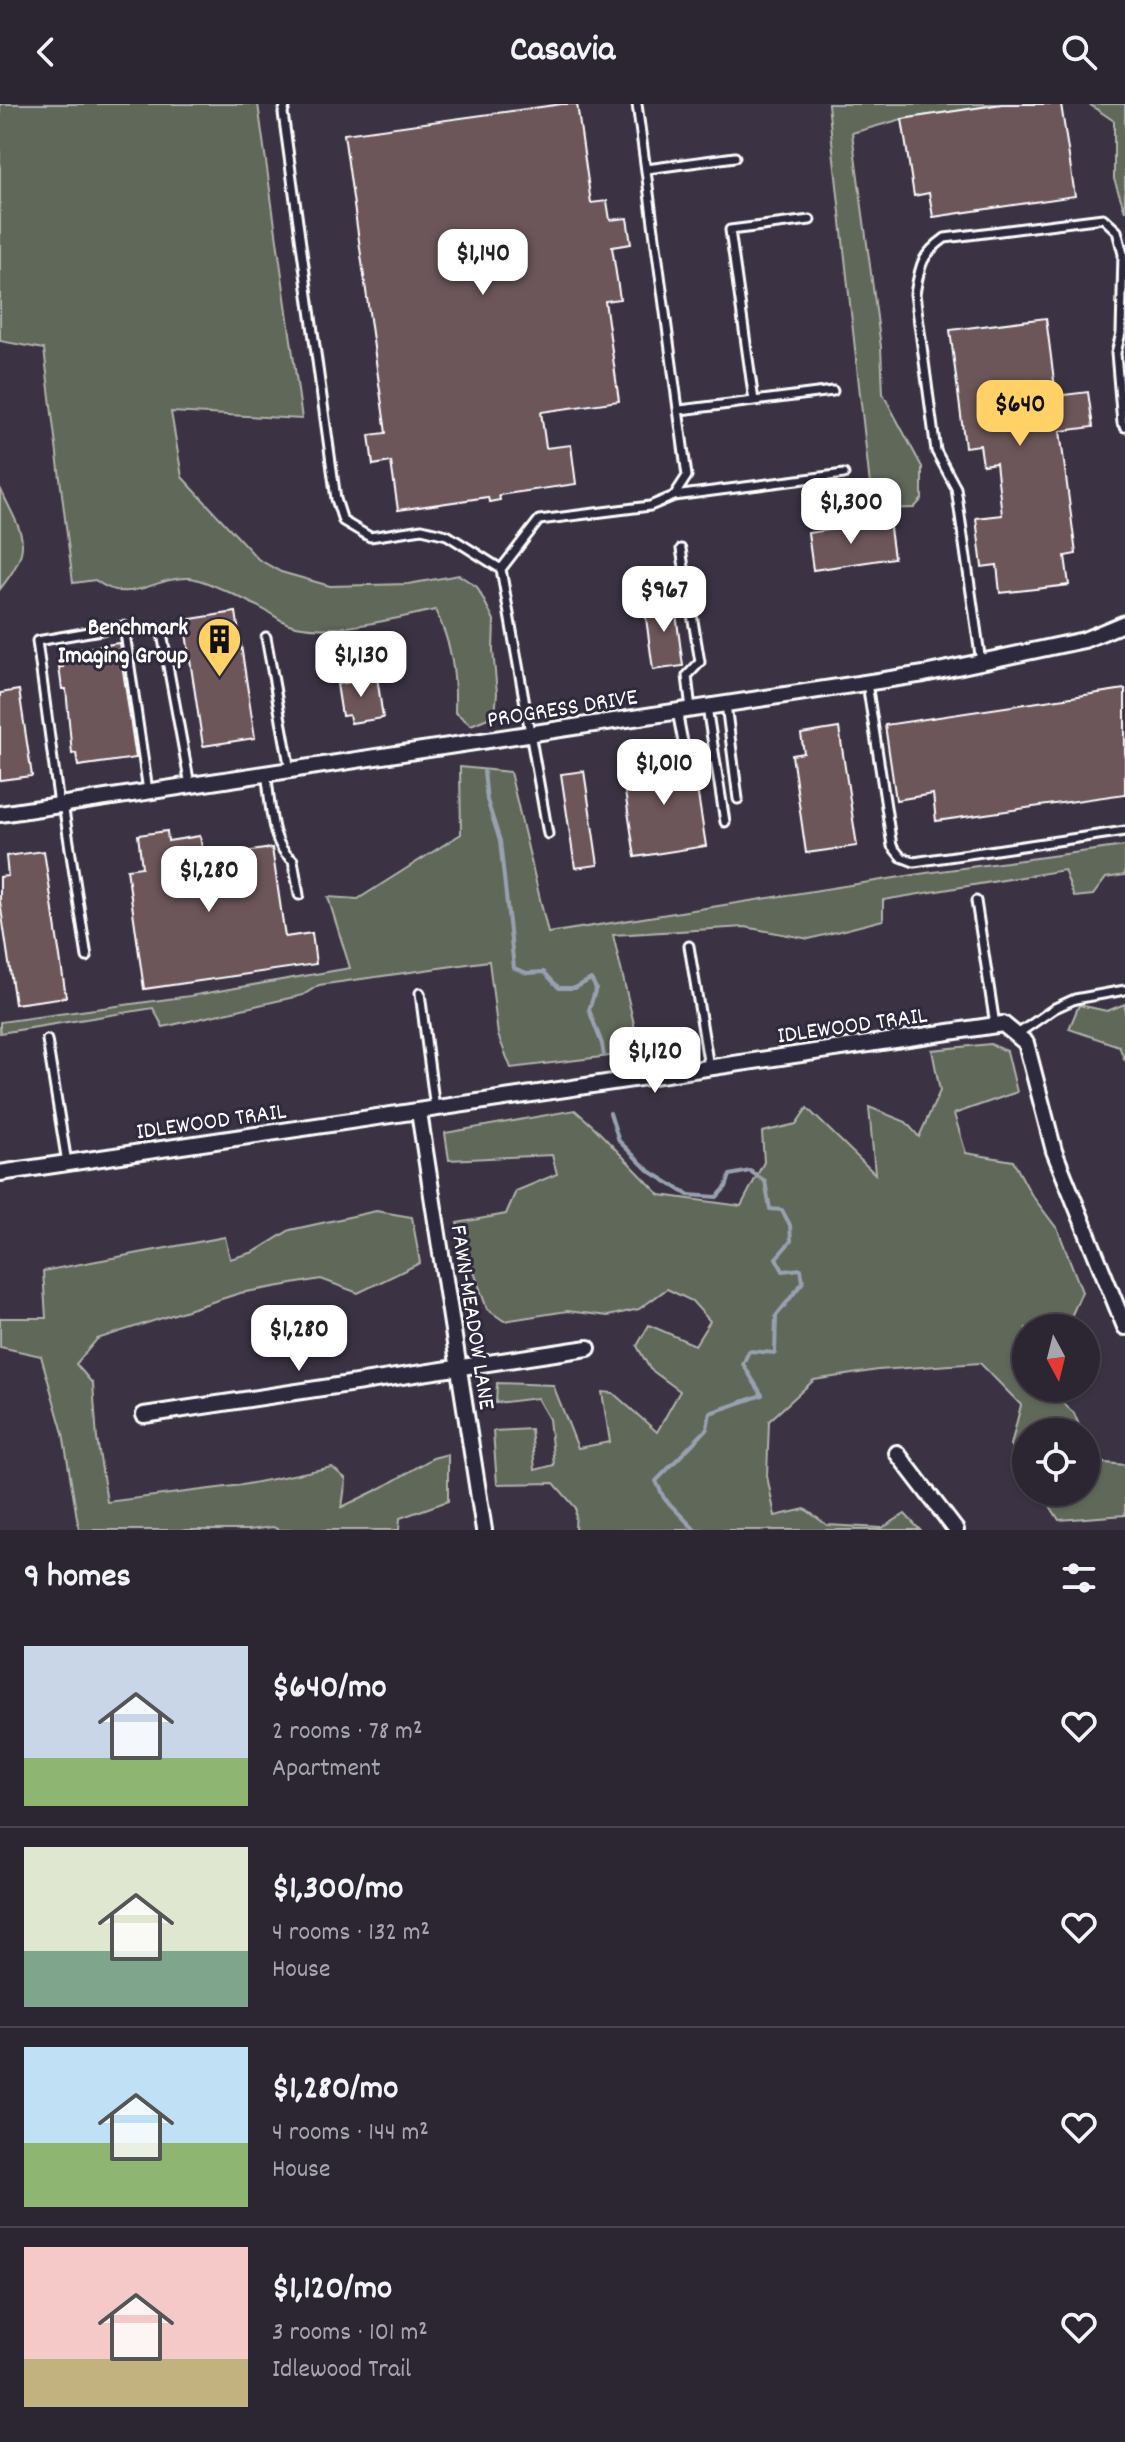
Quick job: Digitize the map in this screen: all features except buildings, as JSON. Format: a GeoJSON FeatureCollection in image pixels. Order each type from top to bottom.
{"type":"FeatureCollection","features":[{"type":"Feature","properties":{"kind":"street","name":"PROGRESS DRIVE"},"geometry":{"type":"LineString","coordinates":[[0,814],[867,683],[1084,640],[1125,623]]}},
{"type":"Feature","properties":{"kind":"street"},"geometry":{"type":"LineString","coordinates":[[995,1025],[1003,1024],[1026,1043],[1054,1151],[1125,1327]]}},
{"type":"Feature","properties":{"kind":"street","name":"IDLEWOOD TRAIL"},"geometry":{"type":"LineString","coordinates":[[0,1173],[995,1025]]}},
{"type":"Feature","properties":{"kind":"street","name":"FAWN-MEADOW LANE"},"geometry":{"type":"LineString","coordinates":[[419,1112],[484,1530]]}},
{"type":"Feature","properties":{"kind":"street"},"geometry":{"type":"LineString","coordinates":[[144,1415],[588,1348]]}},
{"type":"Feature","properties":{"kind":"street"},"geometry":{"type":"LineString","coordinates":[[897,1453],[956,1530]]}},
{"type":"Feature","properties":{"kind":"lane"},"geometry":{"type":"LineString","coordinates":[[286,104],[283,113],[336,499],[343,521],[370,537],[422,529],[447,535],[501,569]]}},
{"type":"Feature","properties":{"kind":"lane"},"geometry":{"type":"LineString","coordinates":[[637,104],[687,476],[674,496]]}},
{"type":"Feature","properties":{"kind":"lane"},"geometry":{"type":"LineString","coordinates":[[647,169],[735,157]]}},
{"type":"Feature","properties":{"kind":"lane"},"geometry":{"type":"LineString","coordinates":[[981,662],[956,488],[936,451],[929,404],[915,294],[927,250],[945,238],[1103,218],[1117,231],[1123,254],[1121,333],[1116,353],[1122,423],[1125,427]]}},
{"type":"Feature","properties":{"kind":"lane"},"geometry":{"type":"LineString","coordinates":[[754,401],[730,230],[810,220]]}},
{"type":"Feature","properties":{"kind":"lane"},"geometry":{"type":"LineString","coordinates":[[680,410],[833,391]]}},
{"type":"Feature","properties":{"kind":"lane"},"geometry":{"type":"LineString","coordinates":[[548,834],[501,569],[539,520],[650,506],[674,496],[844,474]]}},
{"type":"Feature","properties":{"kind":"lane"},"geometry":{"type":"LineString","coordinates":[[681,549],[700,662],[687,676],[684,710],[686,758],[693,763],[709,760],[714,754]]}},
{"type":"Feature","properties":{"kind":"lane"},"geometry":{"type":"LineString","coordinates":[[87,957],[37,641],[124,626],[148,791]]}},
{"type":"Feature","properties":{"kind":"lane"},"geometry":{"type":"LineString","coordinates":[[161,628],[190,785]]}},
{"type":"Feature","properties":{"kind":"lane"},"geometry":{"type":"LineString","coordinates":[[266,637],[290,770]]}},
{"type":"Feature","properties":{"kind":"lane"},"geometry":{"type":"LineString","coordinates":[[867,683],[892,846],[901,857],[914,862],[1125,831]]}},
{"type":"Feature","properties":{"kind":"lane"},"geometry":{"type":"LineString","coordinates":[[726,704],[738,799]]}},
{"type":"Feature","properties":{"kind":"lane"},"geometry":{"type":"LineString","coordinates":[[707,707],[725,822]]}},
{"type":"Feature","properties":{"kind":"lane"},"geometry":{"type":"LineString","coordinates":[[266,773],[278,840],[283,853],[293,860],[299,895]]}},
{"type":"Feature","properties":{"kind":"lane"},"geometry":{"type":"LineString","coordinates":[[976,901],[995,1025]]}},
{"type":"Feature","properties":{"kind":"lane"},"geometry":{"type":"LineString","coordinates":[[689,946],[709,1067]]}},
{"type":"Feature","properties":{"kind":"lane"},"geometry":{"type":"LineString","coordinates":[[1016,1035],[1055,1008],[1075,999],[1125,990]]}},
{"type":"Feature","properties":{"kind":"lane"},"geometry":{"type":"LineString","coordinates":[[420,993],[435,1109]]}},
{"type":"Feature","properties":{"kind":"lane"},"geometry":{"type":"LineString","coordinates":[[47,1040],[67,1163]]}},
{"type":"Feature","properties":{"kind":"green space"},"geometry":{"type":"Polygon","coordinates":[[[0,104],[258,104],[302,419],[171,412],[182,477],[258,559],[281,572],[330,586],[408,584],[459,575],[477,587],[494,620],[495,715],[471,725],[455,712],[452,660],[435,610],[362,625],[305,627],[286,623],[196,579],[176,579],[131,591],[108,588],[95,580],[73,583],[44,349],[0,341],[0,104]]]}},
{"type":"Feature","properties":{"kind":"green space"},"geometry":{"type":"Polygon","coordinates":[[[828,104],[1002,104],[902,119],[852,133],[881,347],[883,394],[922,467],[922,499],[914,508],[880,509],[871,494],[828,104]]]}},
{"type":"Feature","properties":{"kind":"green space"},"geometry":{"type":"Polygon","coordinates":[[[1089,104],[1125,104],[1125,211],[1114,179],[1114,121],[1089,104]]]}},
{"type":"Feature","properties":{"kind":"green space"},"geometry":{"type":"Polygon","coordinates":[[[0,488],[19,529],[22,550],[0,589],[0,488]]]}},
{"type":"Feature","properties":{"kind":"green space"},"geometry":{"type":"Polygon","coordinates":[[[460,767],[510,772],[548,933],[926,873],[1125,846],[1125,875],[1106,878],[1093,895],[1074,897],[1064,870],[883,900],[883,920],[809,939],[745,927],[613,935],[638,1041],[634,1053],[511,1068],[498,1035],[489,961],[319,985],[303,995],[163,1027],[153,1008],[0,1033],[0,1022],[190,996],[350,968],[328,897],[358,899],[461,834],[460,767]]]}},
{"type":"Feature","properties":{"kind":"green space"},"geometry":{"type":"Polygon","coordinates":[[[1125,1004],[1125,1061],[1119,1046],[1069,1029],[1079,1005],[1107,1011],[1125,1004]]]}},
{"type":"Feature","properties":{"kind":"green space"},"geometry":{"type":"Polygon","coordinates":[[[990,1044],[1007,1051],[1017,1092],[954,1114],[966,1153],[1013,1161],[1031,1194],[1058,1230],[1082,1292],[1072,1314],[1012,1314],[1012,1396],[980,1363],[878,1370],[814,1380],[769,1421],[767,1476],[775,1516],[805,1509],[827,1525],[882,1528],[905,1514],[920,1530],[575,1530],[576,1508],[554,1483],[497,1484],[493,1431],[531,1429],[535,1470],[554,1465],[549,1419],[537,1398],[496,1403],[497,1383],[553,1385],[578,1448],[610,1442],[602,1392],[613,1393],[657,1432],[680,1391],[650,1369],[637,1346],[649,1325],[695,1345],[710,1321],[692,1301],[667,1289],[639,1309],[608,1316],[567,1311],[504,1321],[487,1309],[457,1223],[506,1214],[516,1191],[557,1174],[552,1155],[449,1160],[445,1133],[575,1110],[660,1195],[741,1206],[764,1162],[762,1132],[796,1124],[807,1108],[875,1174],[869,1107],[906,1122],[919,1137],[940,1091],[932,1050],[990,1044]]]}},
{"type":"Feature","properties":{"kind":"green space"},"geometry":{"type":"Polygon","coordinates":[[[376,1211],[412,1217],[420,1263],[358,1293],[321,1279],[240,1293],[97,1339],[76,1364],[93,1384],[97,1439],[107,1502],[242,1485],[332,1467],[346,1479],[342,1507],[433,1458],[448,1454],[448,1501],[400,1518],[399,1530],[279,1530],[273,1527],[249,1530],[79,1530],[63,1433],[41,1356],[0,1347],[0,1318],[46,1318],[43,1271],[225,1237],[230,1259],[254,1252],[290,1230],[376,1211]]]}},
{"type":"Feature","properties":{"kind":"green space"},"geometry":{"type":"Polygon","coordinates":[[[1018,1402],[1062,1402],[1076,1418],[1018,1418],[1021,1405],[1018,1402]]]}},
{"type":"Feature","properties":{"kind":"green space"},"geometry":{"type":"Polygon","coordinates":[[[1100,1462],[1125,1465],[1125,1515],[1059,1520],[1050,1506],[1100,1506],[1100,1462]]]}},
{"type":"Feature","properties":{"kind":"waterway"},"geometry":{"type":"LineString","coordinates":[[484,772],[487,800],[500,841],[514,968],[527,973],[544,972],[559,988],[575,988],[591,979],[596,988],[589,1010],[604,1056]]}},
{"type":"Feature","properties":{"kind":"waterway"},"geometry":{"type":"LineString","coordinates":[[610,1113],[619,1141],[648,1170],[688,1195],[717,1197],[726,1187],[730,1175],[750,1171],[765,1181],[770,1209],[782,1210],[790,1225],[791,1241],[776,1258],[783,1271],[801,1269],[803,1282],[776,1316],[775,1353],[749,1351],[743,1364],[762,1395],[710,1413],[707,1429],[656,1481],[664,1498],[695,1530]]}},
{"type":"Feature","properties":{"kind":"place","name":"Benchmark Imaging Group"},"geometry":{"type":"Point","coordinates":[219,679]}}]}
